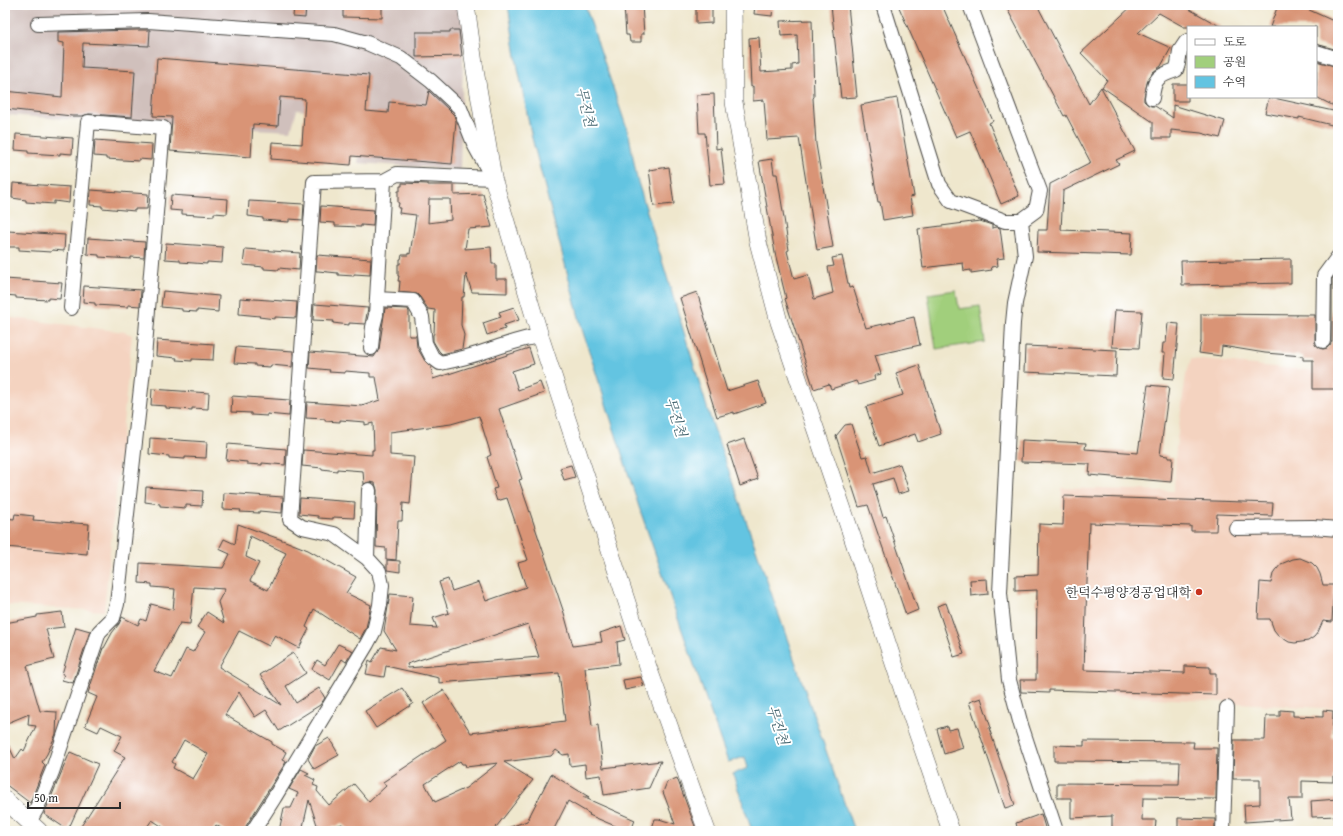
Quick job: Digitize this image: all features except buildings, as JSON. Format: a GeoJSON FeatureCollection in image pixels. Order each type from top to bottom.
{"type":"FeatureCollection","features":[{"type":"Feature","properties":{"kind":"street"},"geometry":{"type":"LineString","coordinates":[[466,5],[493,178],[540,336],[648,666],[706,831]]}},
{"type":"Feature","properties":{"kind":"street"},"geometry":{"type":"LineString","coordinates":[[733,5],[734,102],[758,242],[777,315],[951,831]]}},
{"type":"Feature","properties":{"kind":"street"},"geometry":{"type":"LineString","coordinates":[[883,5],[939,184],[951,201],[1005,221],[1021,221],[1036,210],[1040,191],[970,5]]}},
{"type":"Feature","properties":{"kind":"street"},"geometry":{"type":"LineString","coordinates":[[38,24],[148,21],[334,34],[366,43],[401,58],[432,81],[460,108],[475,146],[493,178]]}},
{"type":"Feature","properties":{"kind":"street"},"geometry":{"type":"LineString","coordinates":[[1152,98],[1157,79],[1161,75],[1176,70],[1180,51],[1187,42]]}},
{"type":"Feature","properties":{"kind":"street"},"geometry":{"type":"LineString","coordinates":[[1317,52],[1338,59]]}},
{"type":"Feature","properties":{"kind":"street"},"geometry":{"type":"LineString","coordinates":[[34,826],[36,810],[52,772],[99,632],[113,618],[117,604],[143,370],[163,128],[88,122],[71,308]]}},
{"type":"Feature","properties":{"kind":"street"},"geometry":{"type":"LineString","coordinates":[[253,831],[374,631],[380,604],[382,585],[379,571],[366,558],[334,534],[302,527],[290,519],[314,182],[384,181],[397,174],[493,178]]}},
{"type":"Feature","properties":{"kind":"street"},"geometry":{"type":"LineString","coordinates":[[371,348],[377,299],[384,181]]}},
{"type":"Feature","properties":{"kind":"street"},"geometry":{"type":"LineString","coordinates":[[1021,221],[1025,256],[1013,323],[1000,593],[1009,680],[1021,725],[1056,831]]}},
{"type":"Feature","properties":{"kind":"street"},"geometry":{"type":"LineString","coordinates":[[1323,341],[1324,276],[1338,257]]}},
{"type":"Feature","properties":{"kind":"street"},"geometry":{"type":"LineString","coordinates":[[377,299],[413,301],[422,317],[425,344],[432,357],[440,363],[452,361],[526,337],[540,336]]}},
{"type":"Feature","properties":{"kind":"street"},"geometry":{"type":"LineString","coordinates":[[366,558],[369,490]]}},
{"type":"Feature","properties":{"kind":"street"},"geometry":{"type":"LineString","coordinates":[[1236,528],[1313,527],[1338,530]]}},
{"type":"Feature","properties":{"kind":"street"},"geometry":{"type":"LineString","coordinates":[[1224,831],[1227,708]]}},
{"type":"Feature","properties":{"kind":"street"},"geometry":{"type":"LineString","coordinates":[[5,800],[34,826]]}},
{"type":"Feature","properties":{"kind":"shaded area"},"geometry":{"type":"Polygon","coordinates":[[[5,5],[461,5],[464,28],[460,170],[358,163],[362,117],[297,110],[291,131],[8,115],[5,149],[5,5]]]}},
{"type":"Feature","properties":{"kind":"shaded area"},"geometry":{"type":"Polygon","coordinates":[[[5,317],[125,332],[132,335],[104,611],[5,605],[5,317]]]}},
{"type":"Feature","properties":{"kind":"shaded area","name":"한덕수평양경공업대학"},"geometry":{"type":"Polygon","coordinates":[[[1191,359],[1338,373],[1338,709],[1059,692],[1062,488],[1174,491],[1176,447],[1186,375],[1191,359]]]}},
{"type":"Feature","properties":{"kind":"green space"},"geometry":{"type":"Polygon","coordinates":[[[956,290],[959,309],[980,306],[985,342],[936,349],[928,294],[956,290]]]}},
{"type":"Feature","properties":{"kind":"water","name":"무진천"},"geometry":{"type":"Polygon","coordinates":[[[508,5],[585,5],[629,135],[637,179],[710,417],[854,831],[752,831],[733,774],[748,768],[745,757],[728,762],[639,507],[582,329],[532,138],[517,63],[508,5]]]}},
{"type":"Feature","properties":{"kind":"place","name":"한덕수평양경공업대학"},"geometry":{"type":"Point","coordinates":[1199,592]}}]}
